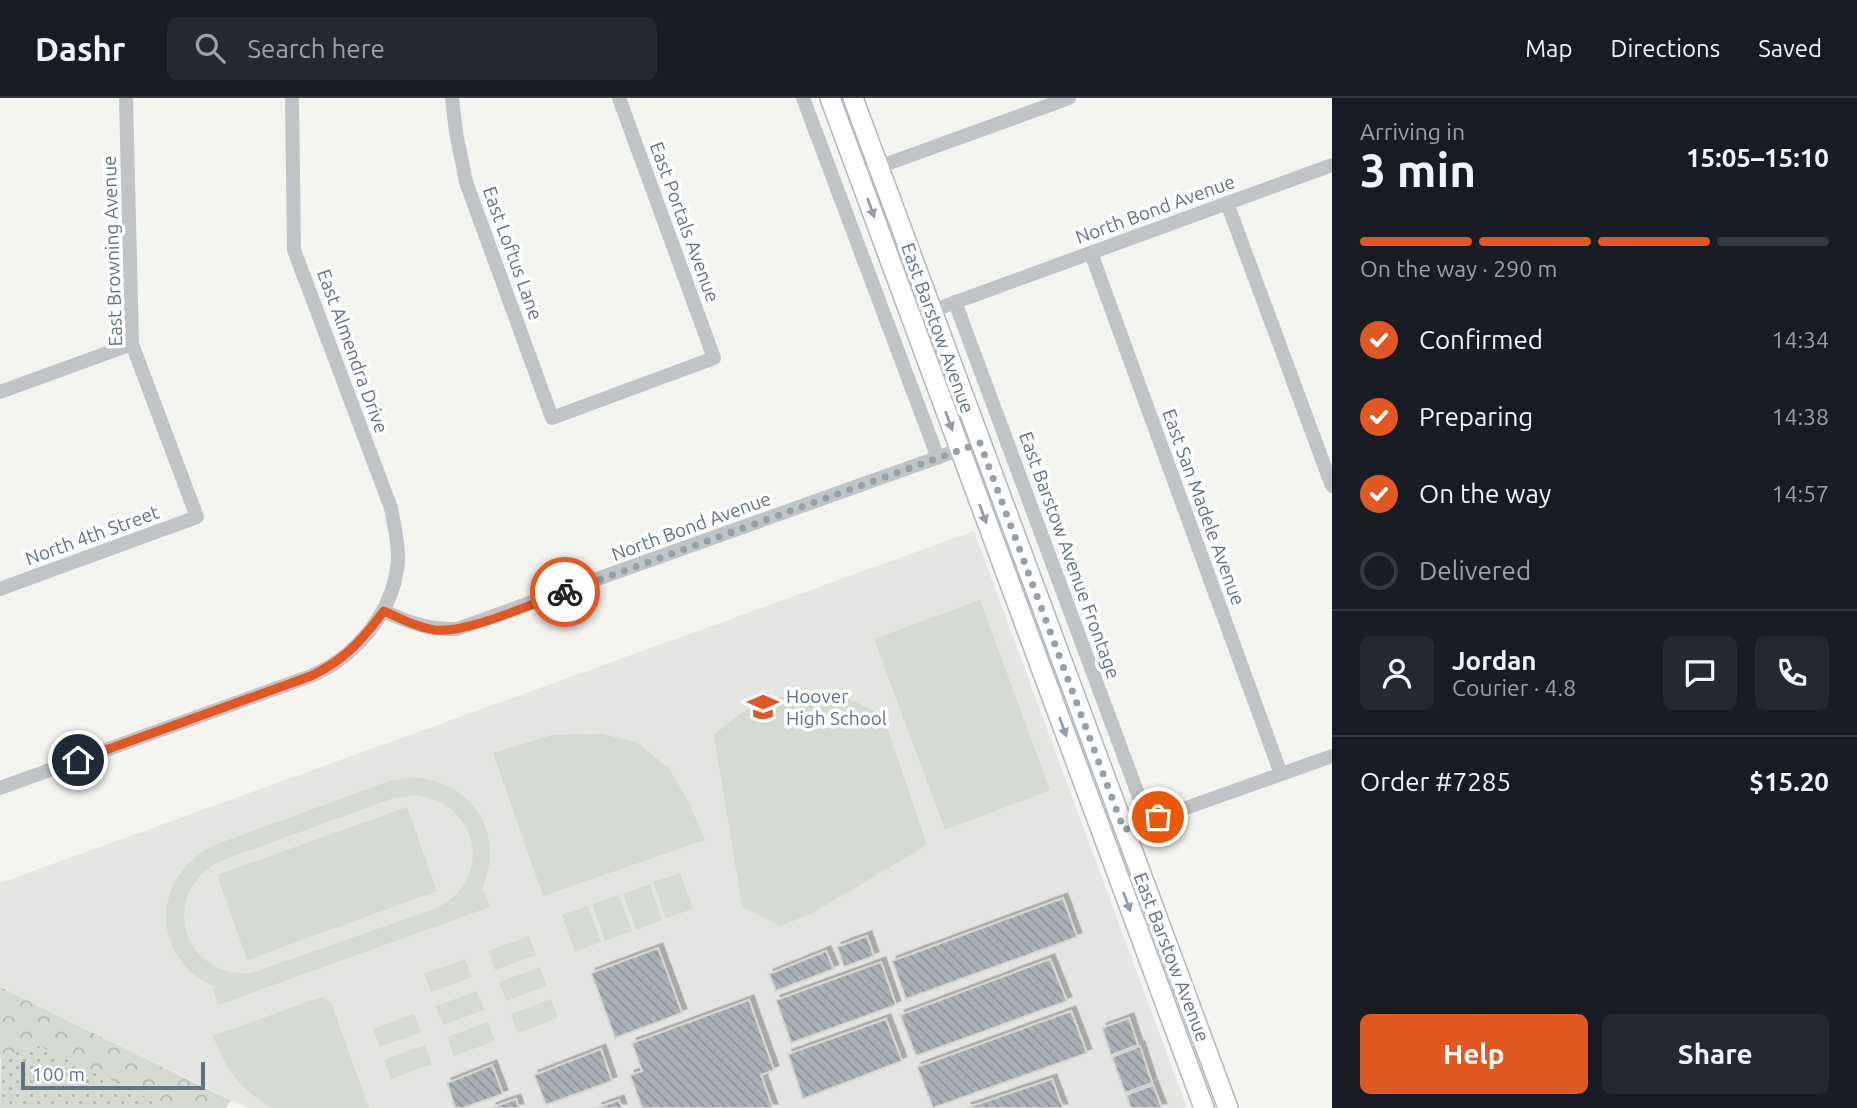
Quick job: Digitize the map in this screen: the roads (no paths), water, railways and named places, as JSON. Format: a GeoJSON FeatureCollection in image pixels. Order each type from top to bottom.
{"type":"FeatureCollection","features":[{"type":"Feature","properties":{"kind":"main road","name":"East Barstow Avenue"},"geometry":{"type":"LineString","coordinates":[[830,98],[1204,1108]]}},
{"type":"Feature","properties":{"kind":"main road","name":"East Barstow Avenue"},"geometry":{"type":"LineString","coordinates":[[853,98],[1228,1108]]}},
{"type":"Feature","properties":{"kind":"street","name":"East Browning Avenue"},"geometry":{"type":"LineString","coordinates":[[126,98],[132,344],[197,517]]}},
{"type":"Feature","properties":{"kind":"street","name":"East Almendra Drive"},"geometry":{"type":"LineString","coordinates":[[292,98],[295,250],[391,508],[397,539],[398,561],[384,611]]}},
{"type":"Feature","properties":{"kind":"street","name":"East Loftus Lane"},"geometry":{"type":"LineString","coordinates":[[452,98],[466,182],[552,418],[715,358]]}},
{"type":"Feature","properties":{"kind":"street","name":"East Portals Avenue"},"geometry":{"type":"LineString","coordinates":[[619,98],[715,358]]}},
{"type":"Feature","properties":{"kind":"street"},"geometry":{"type":"LineString","coordinates":[[803,98],[938,458]]}},
{"type":"Feature","properties":{"kind":"street"},"geometry":{"type":"LineString","coordinates":[[859,174],[1069,98]]}},
{"type":"Feature","properties":{"kind":"street","name":"North Bond Avenue"},"geometry":{"type":"LineString","coordinates":[[912,318],[1332,165]]}},
{"type":"Feature","properties":{"kind":"street"},"geometry":{"type":"LineString","coordinates":[[1227,203],[1332,486]]}},
{"type":"Feature","properties":{"kind":"street","name":"East San Madele Avenue"},"geometry":{"type":"LineString","coordinates":[[1091,253],[1281,774]]}},
{"type":"Feature","properties":{"kind":"street","name":"East Barstow Avenue Frontage"},"geometry":{"type":"LineString","coordinates":[[955,302],[1148,821]]}},
{"type":"Feature","properties":{"kind":"street"},"geometry":{"type":"LineString","coordinates":[[0,392],[132,344]]}},
{"type":"Feature","properties":{"kind":"street","name":"North Bond Avenue"},"geometry":{"type":"LineString","coordinates":[[384,611],[418,626],[437,630],[457,629],[980,443]]}},
{"type":"Feature","properties":{"kind":"street","name":"North 4th Street"},"geometry":{"type":"LineString","coordinates":[[0,589],[197,517]]}},
{"type":"Feature","properties":{"kind":"street"},"geometry":{"type":"LineString","coordinates":[[0,788],[311,676],[351,651],[384,611]]}},
{"type":"Feature","properties":{"kind":"street"},"geometry":{"type":"LineString","coordinates":[[1124,830],[1332,756]]}},
{"type":"Feature","properties":{"kind":"place","name":"Hoover High School"},"geometry":{"type":"Point","coordinates":[763,707]}}]}
